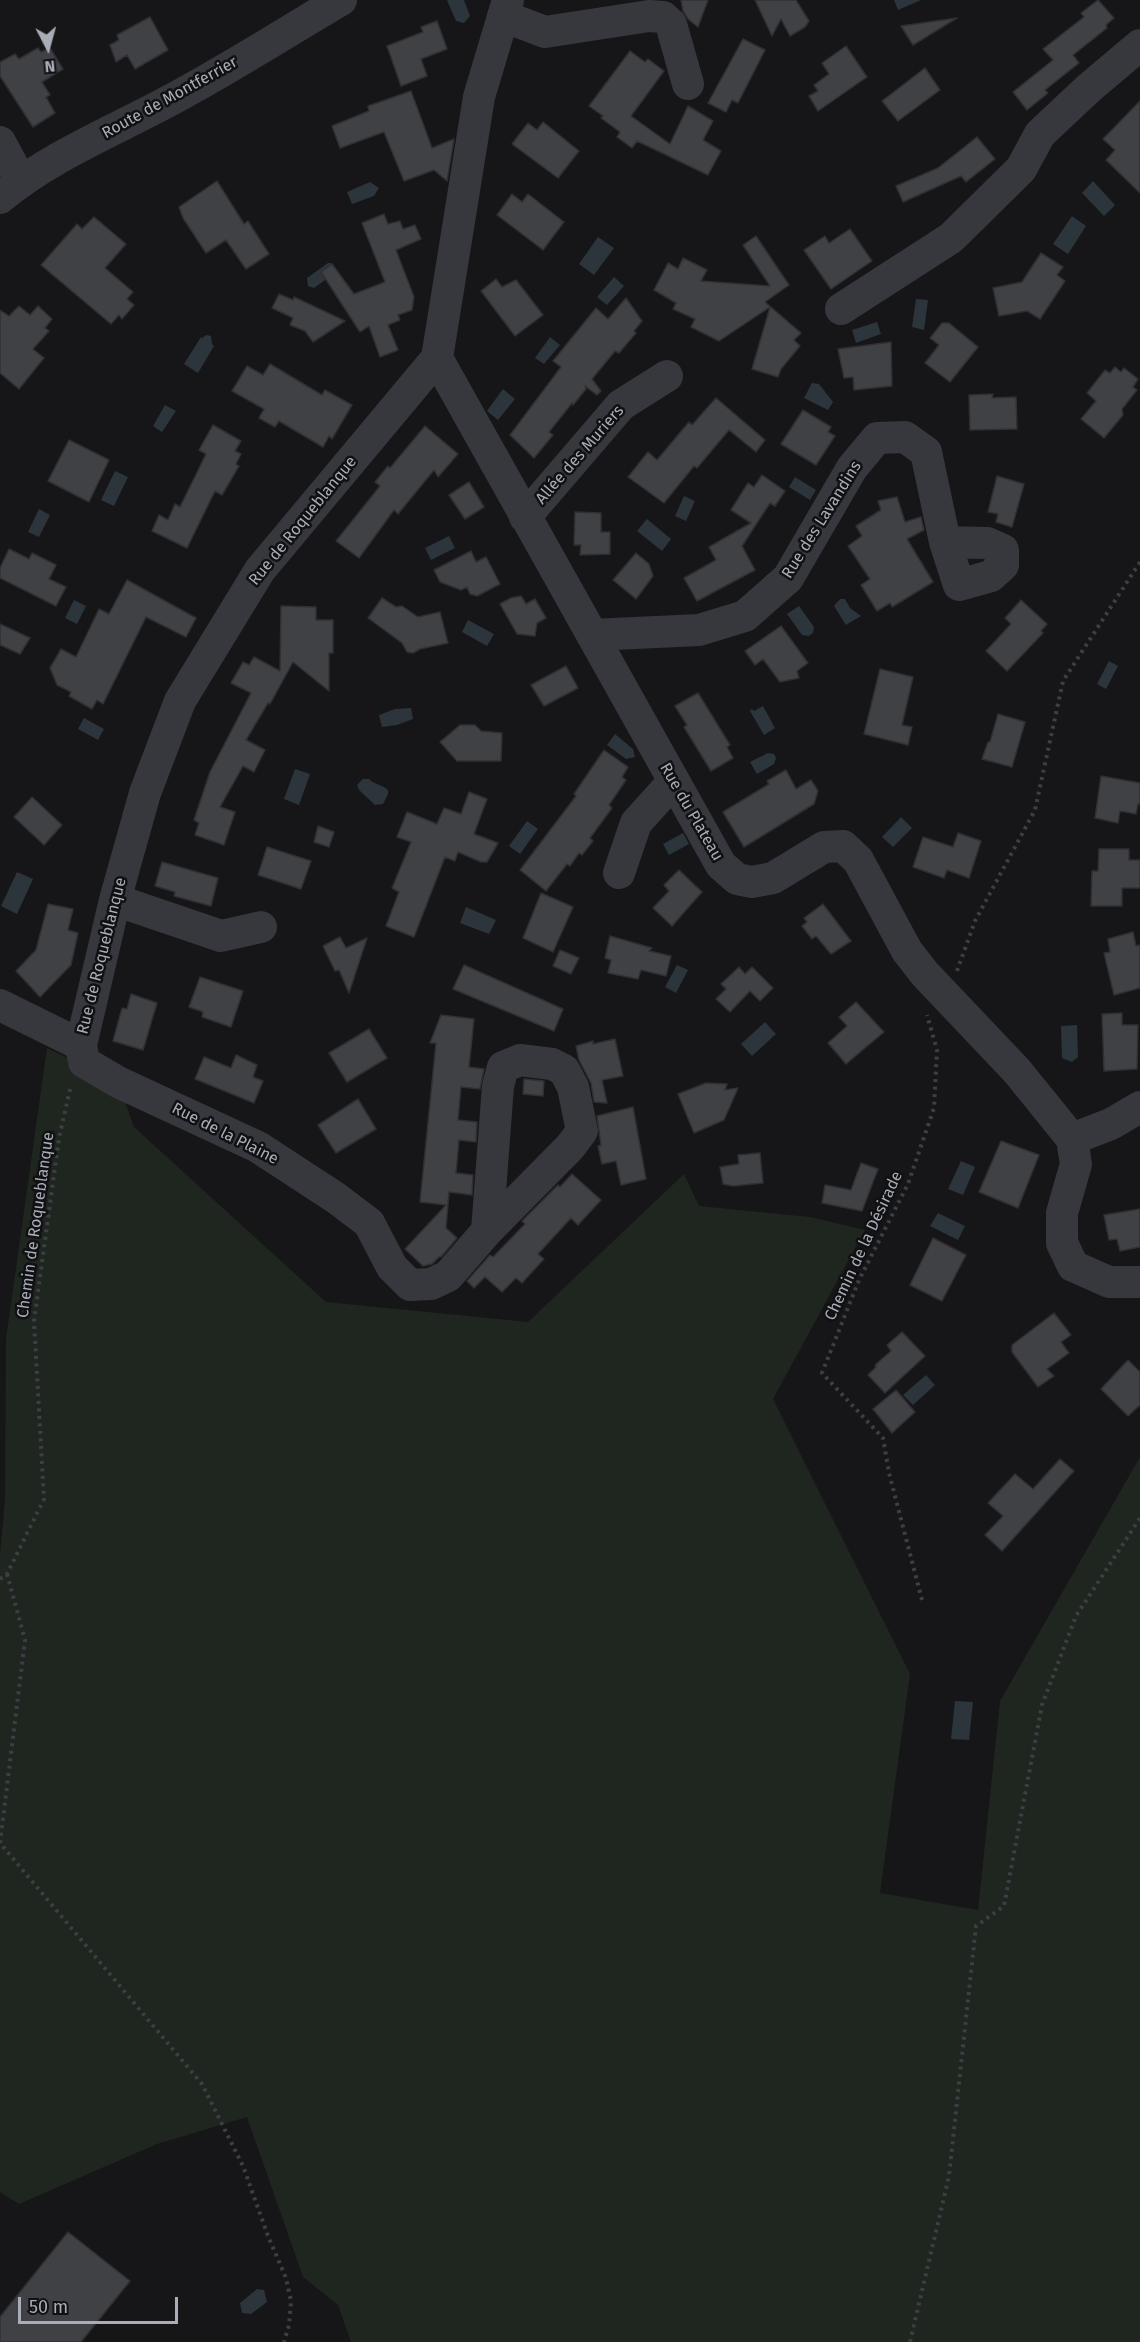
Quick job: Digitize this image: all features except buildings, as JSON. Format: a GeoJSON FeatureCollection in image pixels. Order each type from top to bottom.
{"type":"FeatureCollection","features":[{"type":"Feature","properties":{"kind":"street","name":"Route de Montferrier"},"geometry":{"type":"LineString","coordinates":[[10,190],[71,152],[190,90],[341,0]]}},
{"type":"Feature","properties":{"kind":"street"},"geometry":{"type":"LineString","coordinates":[[437,358],[479,97],[506,8],[545,32],[649,16],[663,17],[671,24],[688,84]]}},
{"type":"Feature","properties":{"kind":"street"},"geometry":{"type":"LineString","coordinates":[[841,309],[951,238],[1021,169],[1040,134],[1140,45]]}},
{"type":"Feature","properties":{"kind":"street"},"geometry":{"type":"LineString","coordinates":[[0,142],[10,190]]}},
{"type":"Feature","properties":{"kind":"street","name":"Rue du Plateau"},"geometry":{"type":"LineString","coordinates":[[437,358],[721,865],[737,879],[752,882],[773,878],[824,847],[843,846],[858,860],[908,951],[925,974],[935,1002],[1017,1071],[1072,1139]]}},
{"type":"Feature","properties":{"kind":"street","name":"Rue de Roqueblanque"},"geometry":{"type":"LineString","coordinates":[[81,1044],[115,900],[145,793],[180,701],[260,570],[437,358]]}},
{"type":"Feature","properties":{"kind":"street","name":"Allée des Muriers"},"geometry":{"type":"LineString","coordinates":[[525,517],[621,405],[667,376]]}},
{"type":"Feature","properties":{"kind":"street","name":"Rue des Lavandins"},"geometry":{"type":"LineString","coordinates":[[592,635],[699,630],[745,616],[788,578],[852,468],[877,438],[905,437],[926,452],[945,542]]}},
{"type":"Feature","properties":{"kind":"street"},"geometry":{"type":"LineString","coordinates":[[619,873],[636,823],[673,782]]}},
{"type":"Feature","properties":{"kind":"street"},"geometry":{"type":"LineString","coordinates":[[115,900],[221,936],[261,927]]}},
{"type":"Feature","properties":{"kind":"street"},"geometry":{"type":"LineString","coordinates":[[0,1005],[81,1044]]}},
{"type":"Feature","properties":{"kind":"street","name":"Rue de la Plaine"},"geometry":{"type":"LineString","coordinates":[[81,1044],[84,1062],[118,1082],[258,1147],[336,1198],[369,1223],[392,1267],[410,1285],[431,1284],[448,1276],[487,1231]]}},
{"type":"Feature","properties":{"kind":"street"},"geometry":{"type":"LineString","coordinates":[[520,1060],[552,1064],[564,1070],[573,1087],[582,1131],[570,1147],[487,1231],[498,1086],[503,1067],[520,1060]]}},
{"type":"Feature","properties":{"kind":"street"},"geometry":{"type":"LineString","coordinates":[[1140,1107],[1111,1124],[1072,1139],[1076,1164],[1062,1213],[1062,1243],[1073,1266],[1109,1282],[1140,1282]]}},
{"type":"Feature","properties":{"kind":"path"},"geometry":{"type":"LineString","coordinates":[[935,1002],[975,921],[1035,810],[1063,681],[1140,562]]}},
{"type":"Feature","properties":{"kind":"path","name":"Chemin de la Désirade"},"geometry":{"type":"LineString","coordinates":[[922,1600],[889,1473],[883,1438],[822,1373],[859,1280],[908,1184],[934,1108],[937,1050],[935,1002]]}},
{"type":"Feature","properties":{"kind":"path","name":"Chemin de Roqueblanque"},"geometry":{"type":"LineString","coordinates":[[0,1579],[7,1574],[44,1499],[34,1321],[59,1138],[81,1044]]}},
{"type":"Feature","properties":{"kind":"path"},"geometry":{"type":"LineString","coordinates":[[910,2342],[949,2176],[976,1926],[1004,1906],[1042,1705],[1076,1616],[1140,1518]]}},
{"type":"Feature","properties":{"kind":"path"},"geometry":{"type":"LineString","coordinates":[[7,1574],[25,1640],[0,1843],[202,2084],[243,2166],[286,2278],[291,2301],[289,2325],[284,2342]]}},
{"type":"Feature","properties":{"kind":"shaded area"},"geometry":{"type":"Polygon","coordinates":[[[447,0],[464,0],[470,16],[464,23],[456,21],[447,0]]]}},
{"type":"Feature","properties":{"kind":"shaded area"},"geometry":{"type":"Polygon","coordinates":[[[894,0],[921,0],[898,10],[894,0]]]}},
{"type":"Feature","properties":{"kind":"shaded area"},"geometry":{"type":"Polygon","coordinates":[[[1093,181],[1115,205],[1104,216],[1082,193],[1093,181]]]}},
{"type":"Feature","properties":{"kind":"shaded area"},"geometry":{"type":"Polygon","coordinates":[[[370,182],[379,188],[374,196],[352,204],[347,192],[370,182]]]}},
{"type":"Feature","properties":{"kind":"shaded area"},"geometry":{"type":"Polygon","coordinates":[[[1072,216],[1086,226],[1068,254],[1053,244],[1072,216]]]}},
{"type":"Feature","properties":{"kind":"shaded area"},"geometry":{"type":"Polygon","coordinates":[[[598,237],[614,248],[594,275],[579,264],[598,237]]]}},
{"type":"Feature","properties":{"kind":"shaded area"},"geometry":{"type":"Polygon","coordinates":[[[331,263],[335,273],[314,288],[308,286],[307,278],[331,263]]]}},
{"type":"Feature","properties":{"kind":"shaded area"},"geometry":{"type":"Polygon","coordinates":[[[614,277],[624,286],[607,305],[597,297],[614,277]]]}},
{"type":"Feature","properties":{"kind":"shaded area"},"geometry":{"type":"Polygon","coordinates":[[[916,299],[928,300],[924,330],[912,327],[916,299]]]}},
{"type":"Feature","properties":{"kind":"shaded area"},"geometry":{"type":"Polygon","coordinates":[[[877,322],[881,334],[856,343],[852,330],[877,322]]]}},
{"type":"Feature","properties":{"kind":"shaded area"},"geometry":{"type":"Polygon","coordinates":[[[211,336],[214,346],[198,373],[184,364],[201,337],[211,336]]]}},
{"type":"Feature","properties":{"kind":"shaded area"},"geometry":{"type":"Polygon","coordinates":[[[550,337],[560,345],[544,364],[535,358],[550,337]]]}},
{"type":"Feature","properties":{"kind":"shaded area"},"geometry":{"type":"Polygon","coordinates":[[[812,383],[819,384],[833,402],[828,410],[804,398],[812,383]]]}},
{"type":"Feature","properties":{"kind":"shaded area"},"geometry":{"type":"Polygon","coordinates":[[[503,389],[515,399],[498,420],[487,411],[503,389]]]}},
{"type":"Feature","properties":{"kind":"shaded area"},"geometry":{"type":"Polygon","coordinates":[[[165,405],[176,411],[162,432],[153,426],[165,405]]]}},
{"type":"Feature","properties":{"kind":"shaded area"},"geometry":{"type":"Polygon","coordinates":[[[115,471],[128,477],[114,506],[101,500],[115,471]]]}},
{"type":"Feature","properties":{"kind":"shaded area"},"geometry":{"type":"Polygon","coordinates":[[[795,477],[816,490],[810,500],[789,487],[795,477]]]}},
{"type":"Feature","properties":{"kind":"shaded area"},"geometry":{"type":"Polygon","coordinates":[[[684,496],[695,501],[686,521],[675,516],[684,496]]]}},
{"type":"Feature","properties":{"kind":"shaded area"},"geometry":{"type":"Polygon","coordinates":[[[39,509],[50,515],[39,537],[28,532],[39,509]]]}},
{"type":"Feature","properties":{"kind":"shaded area"},"geometry":{"type":"Polygon","coordinates":[[[647,519],[671,539],[662,551],[637,531],[647,519]]]}},
{"type":"Feature","properties":{"kind":"shaded area"},"geometry":{"type":"Polygon","coordinates":[[[449,536],[455,548],[431,560],[425,548],[449,536]]]}},
{"type":"Feature","properties":{"kind":"shaded area"},"geometry":{"type":"Polygon","coordinates":[[[840,599],[845,599],[850,608],[861,616],[846,625],[834,606],[840,599]]]}},
{"type":"Feature","properties":{"kind":"shaded area"},"geometry":{"type":"Polygon","coordinates":[[[74,600],[86,606],[77,624],[65,618],[74,600]]]}},
{"type":"Feature","properties":{"kind":"shaded area"},"geometry":{"type":"Polygon","coordinates":[[[799,606],[814,627],[813,633],[809,636],[802,635],[787,614],[799,606]]]}},
{"type":"Feature","properties":{"kind":"shaded area"},"geometry":{"type":"Polygon","coordinates":[[[468,620],[494,634],[487,646],[462,632],[468,620]]]}},
{"type":"Feature","properties":{"kind":"shaded area"},"geometry":{"type":"Polygon","coordinates":[[[1109,661],[1118,666],[1106,689],[1097,684],[1109,661]]]}},
{"type":"Feature","properties":{"kind":"shaded area"},"geometry":{"type":"Polygon","coordinates":[[[763,706],[775,728],[764,735],[750,711],[763,706]]]}},
{"type":"Feature","properties":{"kind":"shaded area"},"geometry":{"type":"Polygon","coordinates":[[[411,708],[413,719],[397,725],[382,727],[379,715],[395,709],[411,708]]]}},
{"type":"Feature","properties":{"kind":"shaded area"},"geometry":{"type":"Polygon","coordinates":[[[84,718],[104,729],[98,740],[78,729],[84,718]]]}},
{"type":"Feature","properties":{"kind":"shaded area"},"geometry":{"type":"Polygon","coordinates":[[[615,734],[633,749],[635,757],[626,759],[607,745],[615,734]]]}},
{"type":"Feature","properties":{"kind":"shaded area"},"geometry":{"type":"Polygon","coordinates":[[[768,753],[774,754],[776,758],[774,764],[757,774],[750,762],[768,753]]]}},
{"type":"Feature","properties":{"kind":"shaded area"},"geometry":{"type":"Polygon","coordinates":[[[295,769],[310,774],[299,805],[284,799],[295,769]]]}},
{"type":"Feature","properties":{"kind":"shaded area"},"geometry":{"type":"Polygon","coordinates":[[[363,779],[369,779],[388,790],[383,804],[375,805],[359,790],[357,785],[363,779]]]}},
{"type":"Feature","properties":{"kind":"shaded area"},"geometry":{"type":"Polygon","coordinates":[[[901,817],[912,828],[893,847],[882,837],[901,817]]]}},
{"type":"Feature","properties":{"kind":"shaded area"},"geometry":{"type":"Polygon","coordinates":[[[527,821],[538,829],[520,854],[509,846],[527,821]]]}},
{"type":"Feature","properties":{"kind":"shaded area"},"geometry":{"type":"Polygon","coordinates":[[[683,833],[689,844],[669,855],[663,844],[683,833]]]}},
{"type":"Feature","properties":{"kind":"shaded area"},"geometry":{"type":"Polygon","coordinates":[[[17,872],[33,879],[17,914],[1,906],[17,872]]]}},
{"type":"Feature","properties":{"kind":"shaded area"},"geometry":{"type":"Polygon","coordinates":[[[466,907],[496,920],[489,934],[460,923],[466,907]]]}},
{"type":"Feature","properties":{"kind":"shaded area"},"geometry":{"type":"Polygon","coordinates":[[[677,965],[688,970],[676,993],[665,987],[677,965]]]}},
{"type":"Feature","properties":{"kind":"shaded area"},"geometry":{"type":"Polygon","coordinates":[[[765,1022],[776,1034],[752,1056],[741,1044],[765,1022]]]}},
{"type":"Feature","properties":{"kind":"shaded area"},"geometry":{"type":"Polygon","coordinates":[[[1077,1025],[1078,1057],[1072,1062],[1062,1058],[1061,1026],[1077,1025]]]}},
{"type":"Feature","properties":{"kind":"shaded area"},"geometry":{"type":"Polygon","coordinates":[[[47,1048],[118,1082],[134,1127],[326,1302],[528,1322],[684,1174],[699,1206],[810,1217],[865,1230],[773,1399],[910,1674],[880,1893],[978,1910],[1000,1701],[1140,1457],[1140,2342],[351,2342],[338,2305],[303,2277],[247,2117],[157,2144],[19,2204],[0,2192],[0,1554],[5,1501],[6,1339],[47,1048]]]}},
{"type":"Feature","properties":{"kind":"shaded area"},"geometry":{"type":"Polygon","coordinates":[[[961,1161],[975,1167],[963,1195],[948,1189],[961,1161]]]}},
{"type":"Feature","properties":{"kind":"shaded area"},"geometry":{"type":"Polygon","coordinates":[[[938,1213],[965,1226],[958,1240],[930,1226],[938,1213]]]}},
{"type":"Feature","properties":{"kind":"shaded area"},"geometry":{"type":"Polygon","coordinates":[[[926,1375],[935,1385],[913,1405],[903,1395],[926,1375]]]}},
{"type":"Feature","properties":{"kind":"shaded area"},"geometry":{"type":"Polygon","coordinates":[[[955,1701],[973,1702],[969,1740],[951,1739],[955,1701]]]}},
{"type":"Feature","properties":{"kind":"shaded area"},"geometry":{"type":"Polygon","coordinates":[[[257,2289],[264,2290],[267,2302],[251,2314],[242,2313],[240,2303],[257,2289]]]}}]}
